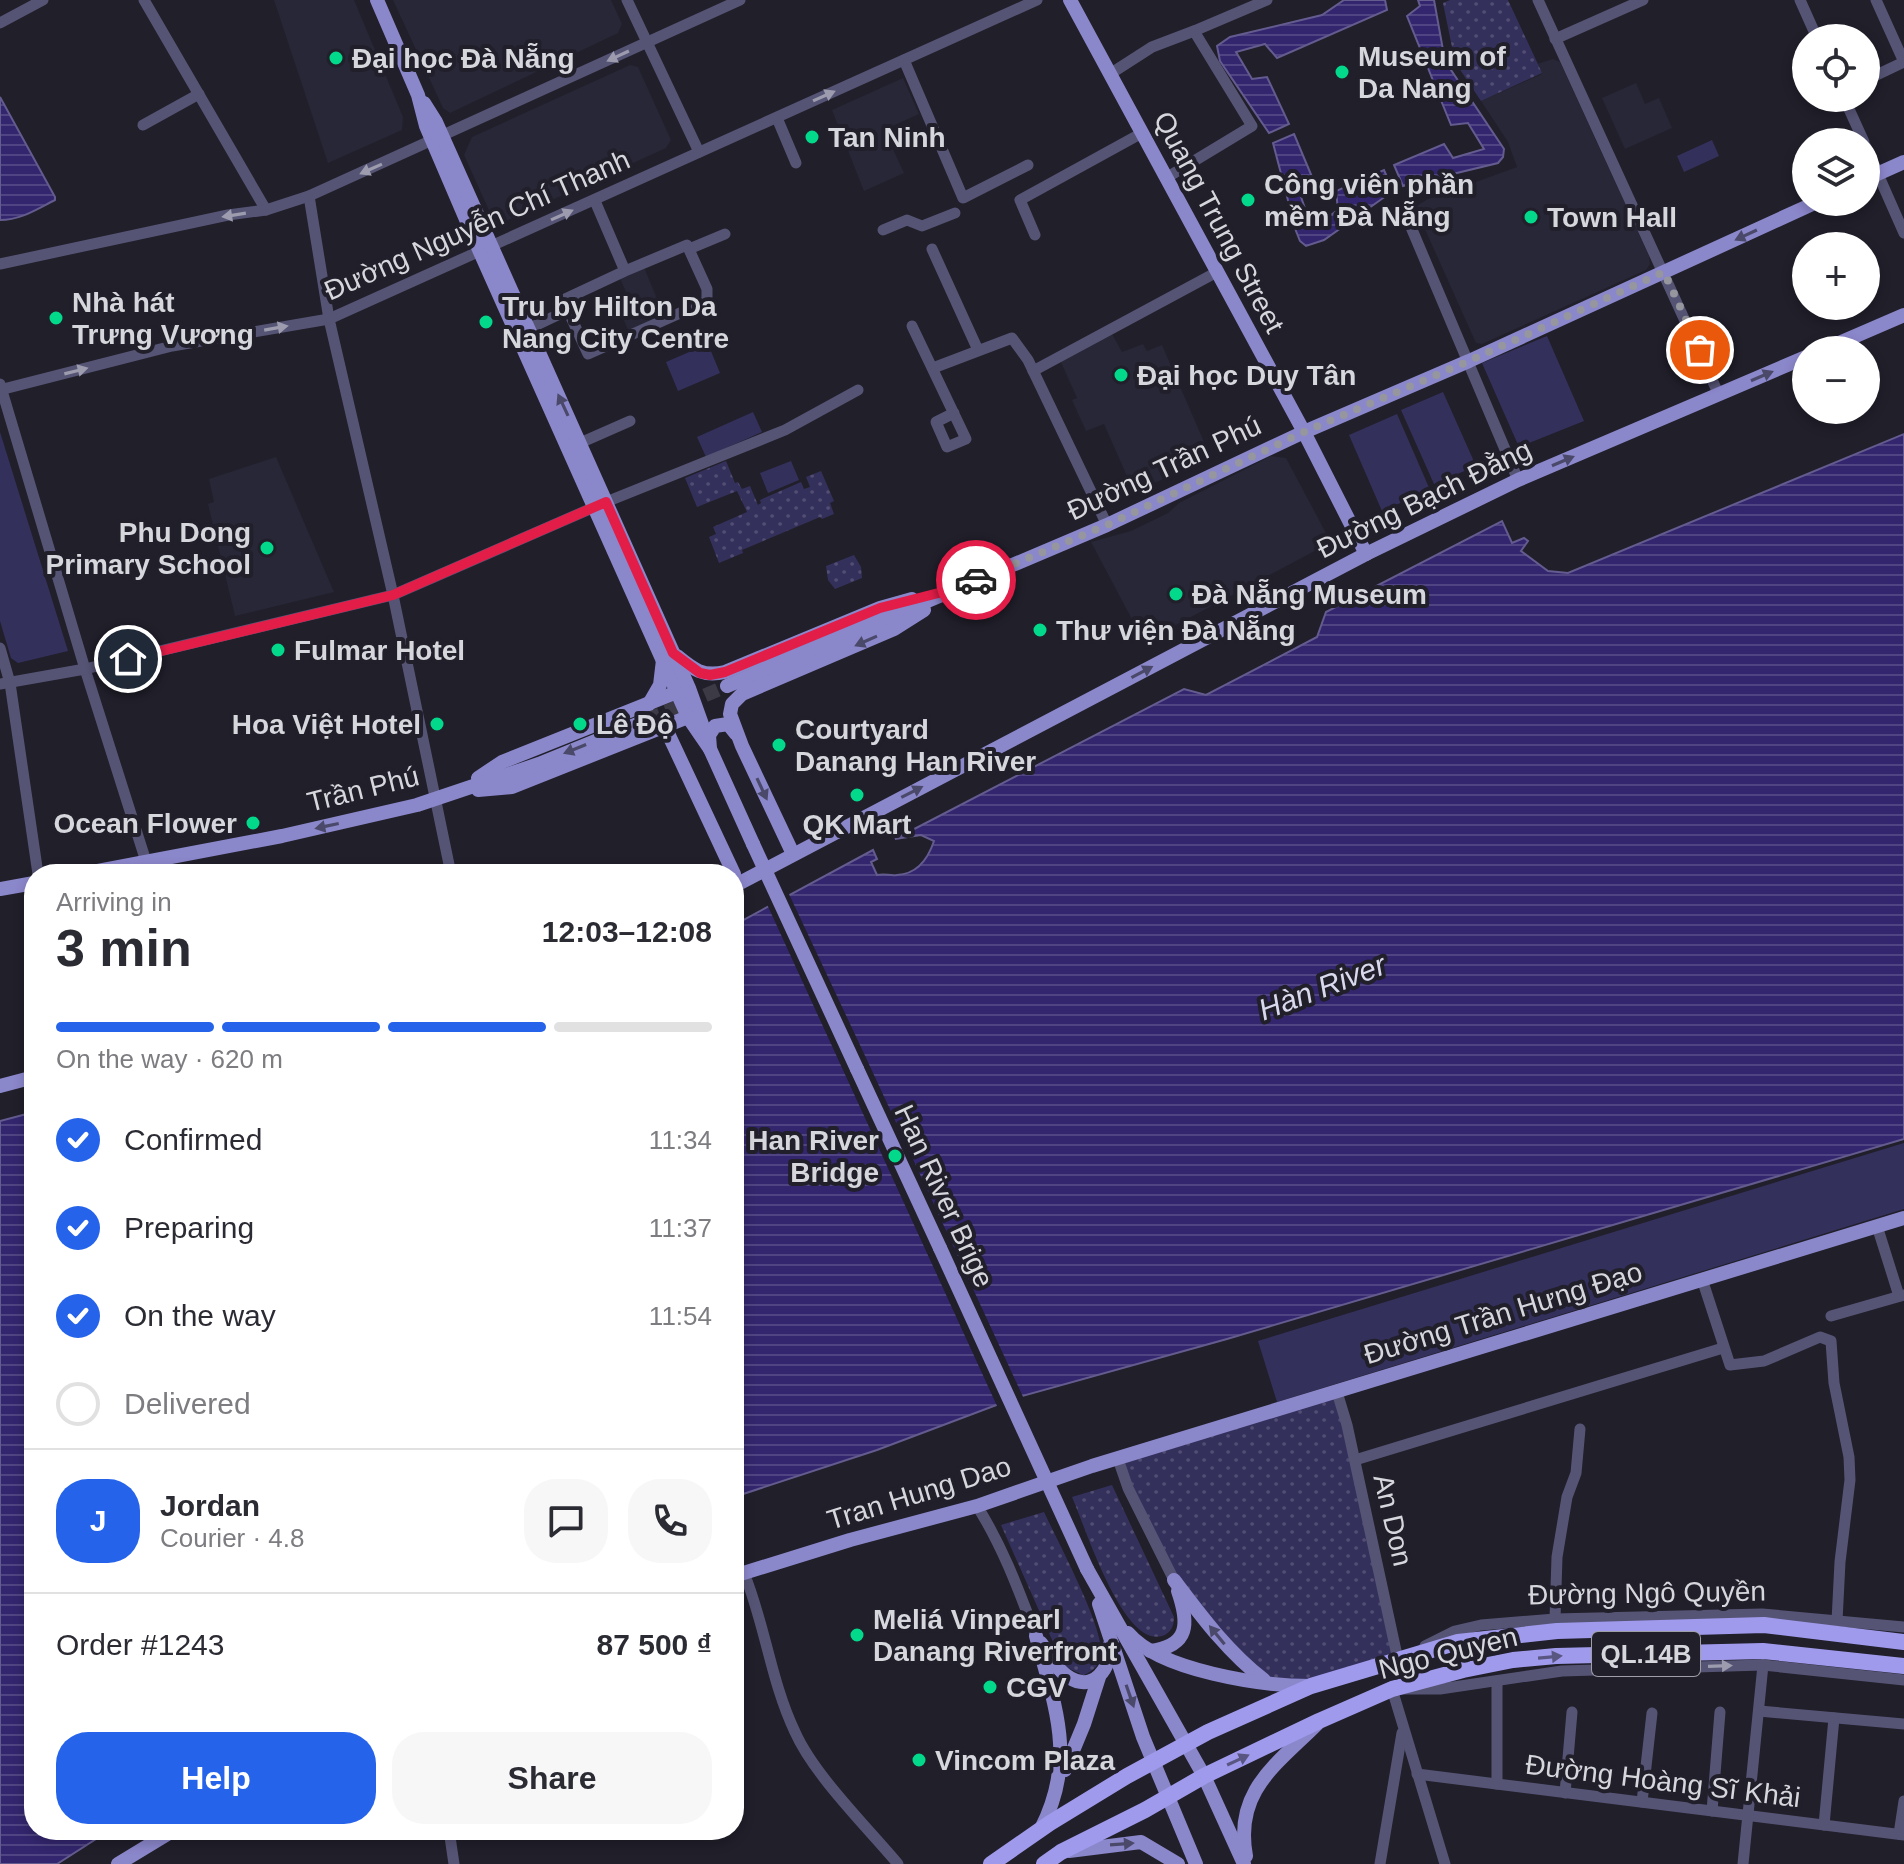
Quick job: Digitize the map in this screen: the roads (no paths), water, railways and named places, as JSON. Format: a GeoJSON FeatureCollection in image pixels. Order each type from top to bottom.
{"type":"FeatureCollection","features":[{"type":"Feature","properties":{"kind":"highway","name":"Ngo Quyen"},"geometry":{"type":"LineString","coordinates":[[1153,1763],[1186,1744],[1311,1686],[1458,1642],[1557,1631],[1764,1625],[1904,1642]]}},
{"type":"Feature","properties":{"kind":"highway","name":"Ngo Quyen"},"geometry":{"type":"LineString","coordinates":[[1050,1861],[1204,1776],[1319,1721],[1392,1689],[1463,1670],[1513,1660],[1556,1656],[1763,1651],[1904,1666]]}},
{"type":"Feature","properties":{"kind":"highway","name":"QL.14B"},"geometry":{"type":"LineString","coordinates":[[991,1864],[1040,1830],[1153,1763]]}},
{"type":"Feature","properties":{"kind":"main road"},"geometry":{"type":"LineString","coordinates":[[377,0],[485,250],[668,656],[699,712],[710,749]]}},
{"type":"Feature","properties":{"kind":"main road","name":"Quang Trung Street"},"geometry":{"type":"LineString","coordinates":[[1070,0],[1304,432],[1366,554]]}},
{"type":"Feature","properties":{"kind":"main road"},"geometry":{"type":"LineString","coordinates":[[1880,172],[1904,162]]}},
{"type":"Feature","properties":{"kind":"main road","name":"Đường Trần Phú"},"geometry":{"type":"LineString","coordinates":[[727,686],[1107,525],[1304,432],[1469,361],[1792,213]]}},
{"type":"Feature","properties":{"kind":"main road"},"geometry":{"type":"LineString","coordinates":[[485,250],[528,329],[580,443],[600,504]]}},
{"type":"Feature","properties":{"kind":"main road"},"geometry":{"type":"LineString","coordinates":[[1855,336],[1904,315]]}},
{"type":"Feature","properties":{"kind":"main road","name":"Đường Bạch Đằng"},"geometry":{"type":"LineString","coordinates":[[744,875],[793,854],[1366,554],[1518,480],[1792,363]]}},
{"type":"Feature","properties":{"kind":"main road"},"geometry":{"type":"LineString","coordinates":[[668,656],[695,671],[710,675],[725,672],[880,608],[958,588]]}},
{"type":"Feature","properties":{"kind":"main road"},"geometry":{"type":"LineString","coordinates":[[742,746],[730,714],[732,704],[742,694],[894,629],[958,588]]}},
{"type":"Feature","properties":{"kind":"main road"},"geometry":{"type":"LineString","coordinates":[[668,656],[677,692],[688,717],[710,749]]}},
{"type":"Feature","properties":{"kind":"main road"},"geometry":{"type":"LineString","coordinates":[[649,704],[660,685],[668,656]]}},
{"type":"Feature","properties":{"kind":"main road"},"geometry":{"type":"LineString","coordinates":[[457,791],[502,762],[677,692]]}},
{"type":"Feature","properties":{"kind":"main road"},"geometry":{"type":"LineString","coordinates":[[457,791],[512,787],[688,717]]}},
{"type":"Feature","properties":{"kind":"main road","name":"Trần Phú"},"geometry":{"type":"LineString","coordinates":[[170,864],[363,819],[434,799],[539,764],[647,720]]}},
{"type":"Feature","properties":{"kind":"main road"},"geometry":{"type":"LineString","coordinates":[[710,749],[711,730],[724,724],[734,730],[793,854]]}},
{"type":"Feature","properties":{"kind":"main road"},"geometry":{"type":"LineString","coordinates":[[665,727],[728,864]]}},
{"type":"Feature","properties":{"kind":"main road","name":"Han River Brige"},"geometry":{"type":"LineString","coordinates":[[710,749],[1110,1621]]}},
{"type":"Feature","properties":{"kind":"main road"},"geometry":{"type":"LineString","coordinates":[[0,889],[24,885]]}},
{"type":"Feature","properties":{"kind":"main road"},"geometry":{"type":"LineString","coordinates":[[0,1086],[24,1080]]}},
{"type":"Feature","properties":{"kind":"main road","name":"Đường Trần Hưng Đạo"},"geometry":{"type":"LineString","coordinates":[[1118,1459],[1904,1218]]}},
{"type":"Feature","properties":{"kind":"main road","name":"Tran Hung Dao"},"geometry":{"type":"LineString","coordinates":[[744,1572],[977,1506],[1118,1459]]}},
{"type":"Feature","properties":{"kind":"main road"},"geometry":{"type":"LineString","coordinates":[[1150,1651],[1177,1642],[1186,1626],[1186,1616],[1174,1580]]}},
{"type":"Feature","properties":{"kind":"main road"},"geometry":{"type":"LineString","coordinates":[[1174,1580],[1220,1641],[1267,1682]]}},
{"type":"Feature","properties":{"kind":"main road"},"geometry":{"type":"LineString","coordinates":[[1110,1621],[1150,1651],[1206,1673],[1288,1686],[1311,1686]]}},
{"type":"Feature","properties":{"kind":"main road"},"geometry":{"type":"LineString","coordinates":[[1040,1830],[1084,1724],[1099,1677],[1105,1671],[1111,1654],[1110,1621]]}},
{"type":"Feature","properties":{"kind":"main road"},"geometry":{"type":"LineString","coordinates":[[1110,1621],[1204,1776],[1246,1864]]}},
{"type":"Feature","properties":{"kind":"main road"},"geometry":{"type":"LineString","coordinates":[[1110,1621],[1153,1763],[1170,1796],[1196,1864]]}},
{"type":"Feature","properties":{"kind":"main road"},"geometry":{"type":"LineString","coordinates":[[1036,1636],[1068,1677],[1083,1682],[1099,1677]]}},
{"type":"Feature","properties":{"kind":"main road"},"geometry":{"type":"LineString","coordinates":[[1036,1636],[1058,1717],[1061,1759],[1058,1787]]}},
{"type":"Feature","properties":{"kind":"main road"},"geometry":{"type":"LineString","coordinates":[[1246,1864],[1243,1837],[1248,1802],[1268,1773],[1319,1721]]}},
{"type":"Feature","properties":{"kind":"main road"},"geometry":{"type":"LineString","coordinates":[[118,1864],[158,1840]]}},
{"type":"Feature","properties":{"kind":"main road"},"geometry":{"type":"LineString","coordinates":[[1050,1861],[1141,1842],[1178,1864]]}},
{"type":"Feature","properties":{"kind":"street"},"geometry":{"type":"LineString","coordinates":[[0,23],[43,0]]}},
{"type":"Feature","properties":{"kind":"street"},"geometry":{"type":"LineString","coordinates":[[144,0],[266,210]]}},
{"type":"Feature","properties":{"kind":"street"},"geometry":{"type":"LineString","coordinates":[[627,0],[699,152]]}},
{"type":"Feature","properties":{"kind":"street"},"geometry":{"type":"LineString","coordinates":[[0,264],[228,215],[266,210],[309,196],[515,108],[740,0]]}},
{"type":"Feature","properties":{"kind":"street","name":"Đường Nguyễn Chí Thanh"},"geometry":{"type":"LineString","coordinates":[[1,387],[172,346],[329,319],[1037,0]]}},
{"type":"Feature","properties":{"kind":"street"},"geometry":{"type":"LineString","coordinates":[[1110,74],[1152,47],[1267,0]]}},
{"type":"Feature","properties":{"kind":"street"},"geometry":{"type":"LineString","coordinates":[[1538,0],[1719,395]]}},
{"type":"Feature","properties":{"kind":"street"},"geometry":{"type":"LineString","coordinates":[[1555,39],[1643,0]]}},
{"type":"Feature","properties":{"kind":"street"},"geometry":{"type":"LineString","coordinates":[[1876,0],[1904,62],[1880,73]]}},
{"type":"Feature","properties":{"kind":"street"},"geometry":{"type":"LineString","coordinates":[[1802,1],[1811,24]]}},
{"type":"Feature","properties":{"kind":"street"},"geometry":{"type":"LineString","coordinates":[[1166,178],[1252,126],[1194,31]]}},
{"type":"Feature","properties":{"kind":"street"},"geometry":{"type":"LineString","coordinates":[[904,60],[963,198],[1028,165]]}},
{"type":"Feature","properties":{"kind":"street"},"geometry":{"type":"LineString","coordinates":[[143,125],[199,94]]}},
{"type":"Feature","properties":{"kind":"street"},"geometry":{"type":"LineString","coordinates":[[777,118],[796,163]]}},
{"type":"Feature","properties":{"kind":"street"},"geometry":{"type":"LineString","coordinates":[[1035,235],[1020,200],[1142,133]]}},
{"type":"Feature","properties":{"kind":"street"},"geometry":{"type":"LineString","coordinates":[[1880,190],[1904,233]]}},
{"type":"Feature","properties":{"kind":"street"},"geometry":{"type":"LineString","coordinates":[[309,196],[329,319],[393,595],[449,864]]}},
{"type":"Feature","properties":{"kind":"street"},"geometry":{"type":"LineString","coordinates":[[595,201],[625,271]]}},
{"type":"Feature","properties":{"kind":"street"},"geometry":{"type":"LineString","coordinates":[[883,230],[907,220],[922,226],[955,213]]}},
{"type":"Feature","properties":{"kind":"street"},"geometry":{"type":"LineString","coordinates":[[1405,213],[1518,480]]}},
{"type":"Feature","properties":{"kind":"street"},"geometry":{"type":"LineString","coordinates":[[688,247],[707,289],[707,301],[588,354],[563,300],[625,271],[688,247],[725,234]]}},
{"type":"Feature","properties":{"kind":"street"},"geometry":{"type":"LineString","coordinates":[[932,249],[978,350]]}},
{"type":"Feature","properties":{"kind":"street"},"geometry":{"type":"LineString","coordinates":[[1033,371],[1217,272]]}},
{"type":"Feature","properties":{"kind":"street"},"geometry":{"type":"LineString","coordinates":[[528,329],[568,310]]}},
{"type":"Feature","properties":{"kind":"street"},"geometry":{"type":"LineString","coordinates":[[912,326],[954,413]]}},
{"type":"Feature","properties":{"kind":"street"},"geometry":{"type":"LineString","coordinates":[[933,368],[1012,338],[1033,371],[1107,525]]}},
{"type":"Feature","properties":{"kind":"street"},"geometry":{"type":"LineString","coordinates":[[1,387],[146,864]]}},
{"type":"Feature","properties":{"kind":"street"},"geometry":{"type":"LineString","coordinates":[[5,683],[85,669],[393,595],[600,504],[785,430],[858,390]]}},
{"type":"Feature","properties":{"kind":"street"},"geometry":{"type":"LineString","coordinates":[[580,443],[630,421]]}},
{"type":"Feature","properties":{"kind":"street"},"geometry":{"type":"LineString","coordinates":[[0,648],[36,864]]}},
{"type":"Feature","properties":{"kind":"street"},"geometry":{"type":"LineString","coordinates":[[1831,1316],[1901,1296],[1877,1226]]}},
{"type":"Feature","properties":{"kind":"street"},"geometry":{"type":"LineString","coordinates":[[1702,1279],[1730,1365],[1764,1361],[1820,1337],[1831,1341],[1834,1383],[1849,1457],[1850,1480],[1840,1562],[1837,1621]]}},
{"type":"Feature","properties":{"kind":"street"},"geometry":{"type":"LineString","coordinates":[[1355,1460],[1723,1348]]}},
{"type":"Feature","properties":{"kind":"street","name":"An Don"},"geometry":{"type":"LineString","coordinates":[[1337,1392],[1355,1460],[1398,1660]]}},
{"type":"Feature","properties":{"kind":"street"},"geometry":{"type":"LineString","coordinates":[[1555,1619],[1557,1557],[1567,1497],[1576,1473],[1580,1429]]}},
{"type":"Feature","properties":{"kind":"street"},"geometry":{"type":"LineString","coordinates":[[1118,1459],[1128,1488],[1174,1580]]}},
{"type":"Feature","properties":{"kind":"street"},"geometry":{"type":"LineString","coordinates":[[977,1506],[1015,1578],[1036,1636]]}},
{"type":"Feature","properties":{"kind":"street"},"geometry":{"type":"LineString","coordinates":[[744,1582],[753,1595],[788,1716],[802,1746],[898,1864]]}},
{"type":"Feature","properties":{"kind":"street","name":"Đường Ngô Quyền"},"geometry":{"type":"LineString","coordinates":[[1398,1660],[1455,1631],[1505,1622],[1762,1614],[1904,1627]]}},
{"type":"Feature","properties":{"kind":"street"},"geometry":{"type":"LineString","coordinates":[[1743,1864],[1763,1665]]}},
{"type":"Feature","properties":{"kind":"street"},"geometry":{"type":"LineString","coordinates":[[1445,1864],[1392,1689],[1440,1689],[1562,1671],[1763,1665],[1904,1680]]}},
{"type":"Feature","properties":{"kind":"street"},"geometry":{"type":"LineString","coordinates":[[1497,1681],[1497,1784]]}},
{"type":"Feature","properties":{"kind":"street"},"geometry":{"type":"LineString","coordinates":[[1759,1711],[1904,1724]]}},
{"type":"Feature","properties":{"kind":"street"},"geometry":{"type":"LineString","coordinates":[[1565,1793],[1572,1712]]}},
{"type":"Feature","properties":{"kind":"street"},"geometry":{"type":"LineString","coordinates":[[1712,1811],[1720,1712]]}},
{"type":"Feature","properties":{"kind":"street"},"geometry":{"type":"LineString","coordinates":[[1642,1802],[1652,1713]]}},
{"type":"Feature","properties":{"kind":"street"},"geometry":{"type":"LineString","coordinates":[[1824,1825],[1834,1718]]}},
{"type":"Feature","properties":{"kind":"street"},"geometry":{"type":"LineString","coordinates":[[1380,1864],[1403,1728]]}},
{"type":"Feature","properties":{"kind":"street","name":"Đường Hoàng Sĩ Khải"},"geometry":{"type":"LineString","coordinates":[[1417,1774],[1901,1835]]}},
{"type":"Feature","properties":{"kind":"street"},"geometry":{"type":"LineString","coordinates":[[1901,1835],[1904,1801]]}},
{"type":"Feature","properties":{"kind":"street"},"geometry":{"type":"LineString","coordinates":[[450,1840],[454,1864]]}},
{"type":"Feature","properties":{"kind":"water"},"geometry":{"type":"Polygon","coordinates":[[[1344,0],[1385,0],[1387,10],[1277,58],[1265,44],[1236,52],[1252,79],[1267,77],[1289,124],[1269,133],[1220,61],[1217,46],[1230,37],[1322,15],[1344,0]]]}},
{"type":"Feature","properties":{"kind":"water"},"geometry":{"type":"Polygon","coordinates":[[[1418,0],[1434,0],[1445,61],[1504,149],[1498,163],[1403,186],[1394,165],[1444,144],[1453,158],[1484,149],[1468,123],[1451,125],[1407,16],[1420,6],[1418,0]]]}},
{"type":"Feature","properties":{"kind":"water"},"geometry":{"type":"Polygon","coordinates":[[[0,97],[55,197],[55,200],[35,210],[8,220],[0,220],[0,97]]]}},
{"type":"Feature","properties":{"kind":"water"},"geometry":{"type":"Polygon","coordinates":[[[1294,134],[1315,184],[1301,197],[1312,228],[1338,210],[1336,191],[1384,170],[1393,191],[1324,240],[1306,246],[1296,231],[1273,143],[1294,134]]]}},
{"type":"Feature","properties":{"kind":"water","name":"Hàn River"},"geometry":{"type":"Polygon","coordinates":[[[1904,434],[1904,1139],[1227,1339],[1015,1398],[877,1450],[744,1494],[744,920],[873,850],[877,859],[871,862],[877,875],[911,872],[929,854],[934,841],[921,835],[895,839],[1184,689],[1206,695],[1317,637],[1326,612],[1502,521],[1512,543],[1524,538],[1528,541],[1521,551],[1548,571],[1568,573],[1904,434]]]}},
{"type":"Feature","properties":{"kind":"water"},"geometry":{"type":"Polygon","coordinates":[[[24,1115],[24,1840],[94,1840],[57,1864],[0,1864],[0,1121],[24,1115]]]}},
{"type":"Feature","properties":{"kind":"tunnel"},"geometry":{"type":"LineString","coordinates":[[647,720],[727,686]]}},
{"type":"Feature","properties":{"kind":"place","name":"Đại học Đà Nẵng"},"geometry":{"type":"Point","coordinates":[336,58]}},
{"type":"Feature","properties":{"kind":"place","name":"Museum of Da Nang"},"geometry":{"type":"Point","coordinates":[1342,72]}},
{"type":"Feature","properties":{"kind":"place","name":"Tan Ninh"},"geometry":{"type":"Point","coordinates":[812,137]}},
{"type":"Feature","properties":{"kind":"place","name":"Công viên phần mềm Đà Nẵng"},"geometry":{"type":"Point","coordinates":[1248,200]}},
{"type":"Feature","properties":{"kind":"place","name":"Town Hall"},"geometry":{"type":"Point","coordinates":[1531,217]}},
{"type":"Feature","properties":{"kind":"place","name":"Nhà hát Trưng Vương"},"geometry":{"type":"Point","coordinates":[56,318]}},
{"type":"Feature","properties":{"kind":"place","name":"Tru by Hilton Da Nang City Centre"},"geometry":{"type":"Point","coordinates":[486,322]}},
{"type":"Feature","properties":{"kind":"place","name":"Đại học Duy Tân"},"geometry":{"type":"Point","coordinates":[1121,375]}},
{"type":"Feature","properties":{"kind":"place","name":"Phu Dong Primary School"},"geometry":{"type":"Point","coordinates":[267,548]}},
{"type":"Feature","properties":{"kind":"place","name":"Đà Nẵng Museum"},"geometry":{"type":"Point","coordinates":[1176,594]}},
{"type":"Feature","properties":{"kind":"place","name":"Thư viện Đà Nẵng"},"geometry":{"type":"Point","coordinates":[1040,630]}},
{"type":"Feature","properties":{"kind":"place","name":"Fulmar Hotel"},"geometry":{"type":"Point","coordinates":[278,650]}},
{"type":"Feature","properties":{"kind":"place","name":"Hoa Việt Hotel"},"geometry":{"type":"Point","coordinates":[437,724]}},
{"type":"Feature","properties":{"kind":"place","name":"Lê Độ"},"geometry":{"type":"Point","coordinates":[580,724]}},
{"type":"Feature","properties":{"kind":"place","name":"Courtyard Danang Han River"},"geometry":{"type":"Point","coordinates":[779,745]}},
{"type":"Feature","properties":{"kind":"place","name":"QK Mart"},"geometry":{"type":"Point","coordinates":[857,795]}},
{"type":"Feature","properties":{"kind":"place","name":"Ocean Flower"},"geometry":{"type":"Point","coordinates":[253,823]}},
{"type":"Feature","properties":{"kind":"place","name":"Han River Bridge"},"geometry":{"type":"Point","coordinates":[895,1156]}},
{"type":"Feature","properties":{"kind":"place","name":"Meliá Vinpearl Danang Riverfront"},"geometry":{"type":"Point","coordinates":[857,1635]}},
{"type":"Feature","properties":{"kind":"place","name":"CGV"},"geometry":{"type":"Point","coordinates":[990,1687]}},
{"type":"Feature","properties":{"kind":"place","name":"Vincom Plaza"},"geometry":{"type":"Point","coordinates":[919,1760]}}]}
